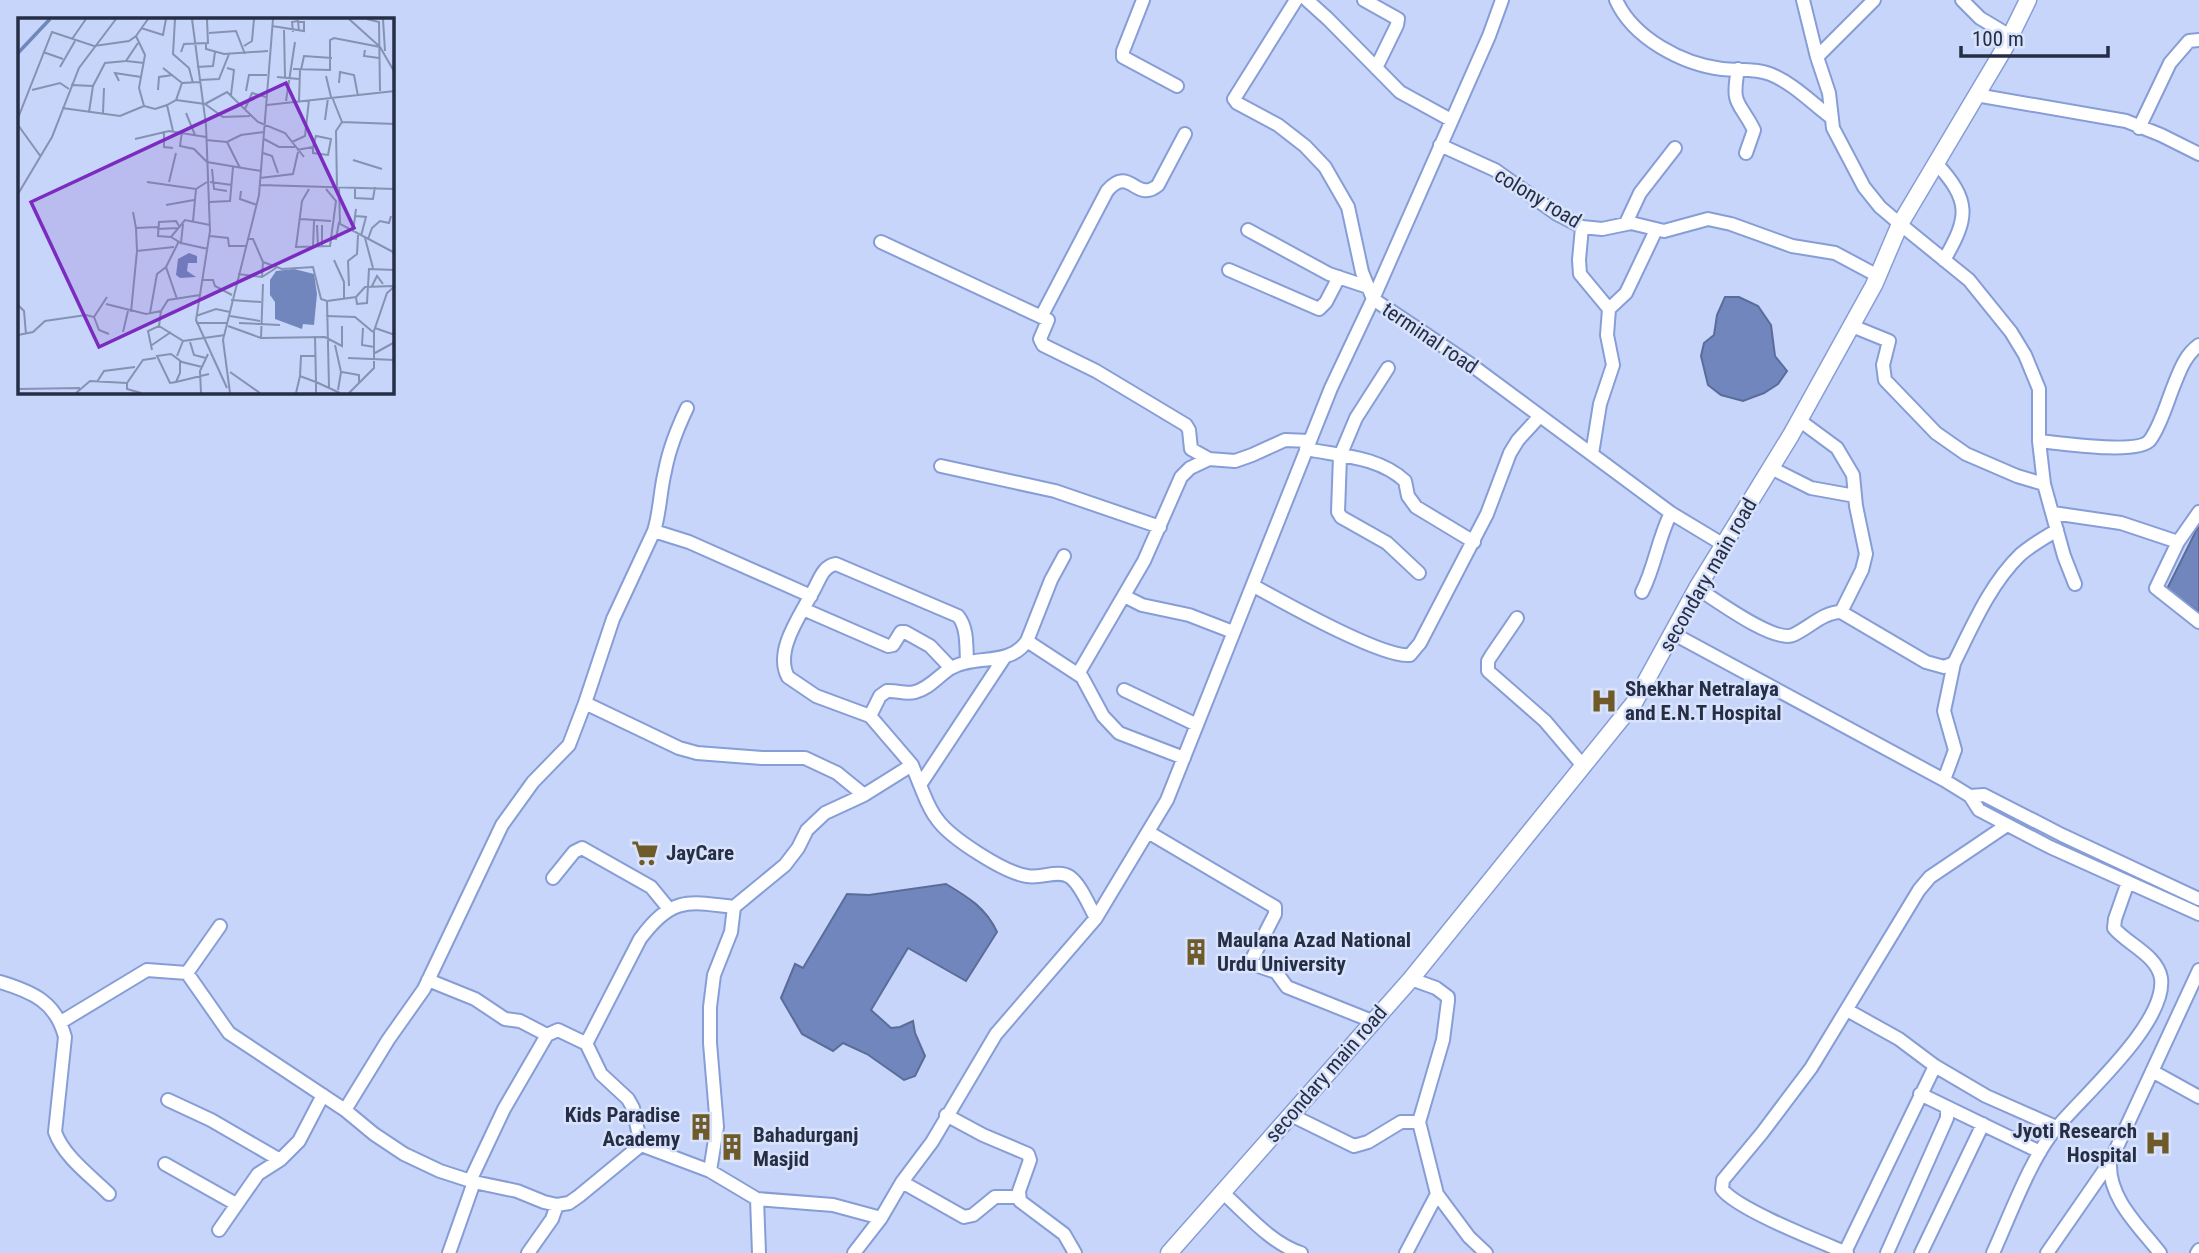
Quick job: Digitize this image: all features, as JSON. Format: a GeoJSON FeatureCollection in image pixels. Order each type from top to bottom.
{"type":"FeatureCollection","features":[{"type":"Feature","properties":{"kind":"main road","name":"secondary main road"},"geometry":{"type":"LineString","coordinates":[[1168,1253],[1411,979],[1634,704],[1697,588],[1771,468],[1852,326],[1878,276],[1900,224],[2010,36],[2028,0]]}},
{"type":"Feature","properties":{"kind":"street"},"geometry":{"type":"LineString","coordinates":[[1143,0],[1123,57],[1177,86]]}},
{"type":"Feature","properties":{"kind":"street","name":"terminal road"},"geometry":{"type":"LineString","coordinates":[[1296,0],[1234,99],[1278,125],[1305,146],[1325,167],[1348,207],[1362,272],[1371,293],[1671,513],[1724,545]]}},
{"type":"Feature","properties":{"kind":"street"},"geometry":{"type":"LineString","coordinates":[[1307,0],[1400,92],[1451,120]]}},
{"type":"Feature","properties":{"kind":"street"},"geometry":{"type":"LineString","coordinates":[[1364,0],[1398,19],[1376,68]]}},
{"type":"Feature","properties":{"kind":"street"},"geometry":{"type":"LineString","coordinates":[[854,1253],[932,1142],[996,1034],[1096,918],[1167,800],[1331,388],[1371,293],[1489,36],[1502,0]]}},
{"type":"Feature","properties":{"kind":"street"},"geometry":{"type":"LineString","coordinates":[[1616,0],[1640,33],[1657,44],[1698,63],[1722,69],[1755,70],[1778,77],[1832,118]]}},
{"type":"Feature","properties":{"kind":"street"},"geometry":{"type":"LineString","coordinates":[[1803,0],[1829,93],[1837,135],[1864,187],[1900,224],[1969,280],[2011,332],[2025,355],[2039,389],[2039,441],[2044,484],[2064,556],[2075,583]]}},
{"type":"Feature","properties":{"kind":"street"},"geometry":{"type":"LineString","coordinates":[[1817,57],[1874,0]]}},
{"type":"Feature","properties":{"kind":"street"},"geometry":{"type":"LineString","coordinates":[[1962,0],[1980,18],[2010,36]]}},
{"type":"Feature","properties":{"kind":"street"},"geometry":{"type":"LineString","coordinates":[[2139,128],[2175,56],[2189,41],[2199,40]]}},
{"type":"Feature","properties":{"kind":"street"},"geometry":{"type":"LineString","coordinates":[[1738,69],[1735,102],[1754,130],[1746,153]]}},
{"type":"Feature","properties":{"kind":"street"},"geometry":{"type":"LineString","coordinates":[[1976,95],[2126,121],[2199,154]]}},
{"type":"Feature","properties":{"kind":"street"},"geometry":{"type":"LineString","coordinates":[[1041,317],[1107,191],[1116,181],[1121,180],[1145,191],[1153,189],[1158,185],[1185,134]]}},
{"type":"Feature","properties":{"kind":"street","name":"colony road"},"geometry":{"type":"LineString","coordinates":[[1440,145],[1494,170],[1557,214],[1582,227],[1602,229],[1626,223],[1656,230],[1671,229],[1708,219],[1792,246],[1835,253],[1878,276]]}},
{"type":"Feature","properties":{"kind":"street"},"geometry":{"type":"LineString","coordinates":[[1626,223],[1640,193],[1675,148]]}},
{"type":"Feature","properties":{"kind":"street"},"geometry":{"type":"LineString","coordinates":[[1936,163],[1956,188],[1964,216],[1944,260]]}},
{"type":"Feature","properties":{"kind":"street"},"geometry":{"type":"LineString","coordinates":[[1582,227],[1580,274],[1609,309]]}},
{"type":"Feature","properties":{"kind":"street"},"geometry":{"type":"LineString","coordinates":[[1248,230],[1371,293]]}},
{"type":"Feature","properties":{"kind":"street"},"geometry":{"type":"LineString","coordinates":[[1592,454],[1600,404],[1613,365],[1607,335],[1609,309],[1626,293],[1656,230]]}},
{"type":"Feature","properties":{"kind":"street"},"geometry":{"type":"LineString","coordinates":[[881,243],[1048,321],[1040,339],[1043,345],[1096,371],[1181,421],[1189,430],[1191,449],[1209,459],[1235,461],[1285,440],[1340,456],[1359,457],[1398,475],[1405,481],[1408,496],[1416,507],[1474,542]]}},
{"type":"Feature","properties":{"kind":"street"},"geometry":{"type":"LineString","coordinates":[[1229,270],[1319,309],[1326,302],[1339,277]]}},
{"type":"Feature","properties":{"kind":"street"},"geometry":{"type":"LineString","coordinates":[[1852,326],[1889,341],[1883,365],[1885,380],[1942,438],[1966,454],[2044,484]]}},
{"type":"Feature","properties":{"kind":"street"},"geometry":{"type":"LineString","coordinates":[[2039,441],[2105,446],[2145,444],[2155,431],[2184,362],[2199,345]]}},
{"type":"Feature","properties":{"kind":"street"},"geometry":{"type":"LineString","coordinates":[[1388,368],[1356,418],[1340,456],[1339,515],[1387,543],[1419,573]]}},
{"type":"Feature","properties":{"kind":"street"},"geometry":{"type":"LineString","coordinates":[[345,1110],[428,980],[502,825],[533,782],[569,746],[613,619],[654,531],[664,472],[675,435],[687,408]]}},
{"type":"Feature","properties":{"kind":"street"},"geometry":{"type":"LineString","coordinates":[[1254,586],[1362,641],[1398,654],[1410,654],[1420,643],[1488,514],[1510,453],[1540,416]]}},
{"type":"Feature","properties":{"kind":"street"},"geometry":{"type":"LineString","coordinates":[[1799,420],[1837,447],[1853,475],[1866,548],[1865,561],[1842,612]]}},
{"type":"Feature","properties":{"kind":"street"},"geometry":{"type":"LineString","coordinates":[[1078,674],[1144,561],[1181,477],[1190,468],[1209,459]]}},
{"type":"Feature","properties":{"kind":"street"},"geometry":{"type":"LineString","coordinates":[[941,466],[1045,489],[1160,527]]}},
{"type":"Feature","properties":{"kind":"street"},"geometry":{"type":"LineString","coordinates":[[1771,468],[1811,488],[1855,496]]}},
{"type":"Feature","properties":{"kind":"street"},"geometry":{"type":"LineString","coordinates":[[2199,512],[2178,541],[2156,588],[2199,622]]}},
{"type":"Feature","properties":{"kind":"street"},"geometry":{"type":"LineString","coordinates":[[1642,592],[1651,574],[1661,533],[1671,513]]}},
{"type":"Feature","properties":{"kind":"street"},"geometry":{"type":"LineString","coordinates":[[2053,513],[2121,523],[2178,541]]}},
{"type":"Feature","properties":{"kind":"street"},"geometry":{"type":"LineString","coordinates":[[1944,780],[1955,750],[1944,711],[1954,663],[1978,614],[2008,569],[2029,548],[2057,530]]}},
{"type":"Feature","properties":{"kind":"street"},"geometry":{"type":"LineString","coordinates":[[654,531],[689,542],[811,596]]}},
{"type":"Feature","properties":{"kind":"street"},"geometry":{"type":"LineString","coordinates":[[870,716],[883,693],[893,690],[913,693],[926,688],[951,668],[967,662],[1004,658],[1017,652],[1027,641],[1051,580],[1064,556]]}},
{"type":"Feature","properties":{"kind":"street"},"geometry":{"type":"LineString","coordinates":[[967,662],[965,629],[958,616],[843,565],[830,565],[789,638],[785,671],[788,677],[816,696],[870,716],[912,765],[933,813],[947,830],[1003,869],[1029,877],[1062,874],[1072,878],[1096,918]]}},
{"type":"Feature","properties":{"kind":"street"},"geometry":{"type":"LineString","coordinates":[[1697,588],[1781,636],[1792,635],[1831,613],[1842,612],[1926,662],[1944,667],[1954,663]]}},
{"type":"Feature","properties":{"kind":"street"},"geometry":{"type":"LineString","coordinates":[[1124,596],[1142,605],[1189,615],[1233,632]]}},
{"type":"Feature","properties":{"kind":"street"},"geometry":{"type":"LineString","coordinates":[[803,609],[888,646],[893,645],[901,632],[905,632],[930,646],[951,668]]}},
{"type":"Feature","properties":{"kind":"street"},"geometry":{"type":"LineString","coordinates":[[1517,618],[1488,661],[1488,671],[1545,721],[1584,767]]}},
{"type":"Feature","properties":{"kind":"street"},"geometry":{"type":"LineString","coordinates":[[1672,633],[1944,780],[1970,796],[1979,810],[2007,825],[2199,914]]}},
{"type":"Feature","properties":{"kind":"street"},"geometry":{"type":"LineString","coordinates":[[1027,641],[1082,677],[1103,716],[1119,733],[1184,758]]}},
{"type":"Feature","properties":{"kind":"street"},"geometry":{"type":"LineString","coordinates":[[920,785],[1004,658]]}},
{"type":"Feature","properties":{"kind":"street"},"geometry":{"type":"LineString","coordinates":[[1124,690],[1197,725]]}},
{"type":"Feature","properties":{"kind":"street"},"geometry":{"type":"LineString","coordinates":[[585,704],[679,748],[697,753],[805,758],[837,774],[864,794]]}},
{"type":"Feature","properties":{"kind":"street"},"geometry":{"type":"LineString","coordinates":[[586,1043],[649,926],[678,905],[695,902],[734,906],[785,864],[798,848],[807,830],[824,813],[864,794],[912,765]]}},
{"type":"Feature","properties":{"kind":"street"},"geometry":{"type":"LineString","coordinates":[[1970,796],[1984,795],[2107,857],[2199,899]]}},
{"type":"Feature","properties":{"kind":"street"},"geometry":{"type":"LineString","coordinates":[[1935,1066],[1846,1253],[1804,1236],[1725,1194],[1721,1185],[1725,1176],[1762,1133],[1811,1068],[1924,883],[2007,825]]}},
{"type":"Feature","properties":{"kind":"street"},"geometry":{"type":"LineString","coordinates":[[1148,832],[1275,907],[1275,914],[1252,958],[1252,964],[1276,972],[1284,985],[1292,989],[1372,1021]]}},
{"type":"Feature","properties":{"kind":"street"},"geometry":{"type":"LineString","coordinates":[[553,878],[574,852],[582,848],[651,887],[669,909]]}},
{"type":"Feature","properties":{"kind":"street"},"geometry":{"type":"LineString","coordinates":[[2101,870],[2107,857]]}},
{"type":"Feature","properties":{"kind":"street"},"geometry":{"type":"LineString","coordinates":[[1997,1252],[2040,1152],[2056,1127],[2130,1047],[2142,1031],[2158,999],[2161,979],[2158,971],[2148,958],[2114,928],[2127,882]]}},
{"type":"Feature","properties":{"kind":"street"},"geometry":{"type":"LineString","coordinates":[[710,1171],[717,1127],[709,1043],[710,1007],[714,975],[732,932],[734,906]]}},
{"type":"Feature","properties":{"kind":"street"},"geometry":{"type":"LineString","coordinates":[[187,973],[220,926]]}},
{"type":"Feature","properties":{"kind":"street"},"geometry":{"type":"LineString","coordinates":[[61,1022],[147,970],[187,973]]}},
{"type":"Feature","properties":{"kind":"street"},"geometry":{"type":"LineString","coordinates":[[2047,1253],[2110,1162],[2199,971]]}},
{"type":"Feature","properties":{"kind":"street"},"geometry":{"type":"LineString","coordinates":[[187,973],[229,1033],[345,1110],[404,1154],[440,1171],[517,1191],[557,1205],[569,1203],[579,1196],[641,1146]]}},
{"type":"Feature","properties":{"kind":"street"},"geometry":{"type":"LineString","coordinates":[[1411,979],[1436,988],[1448,997],[1443,1040],[1419,1122],[1437,1194],[1469,1237],[1486,1253]]}},
{"type":"Feature","properties":{"kind":"street"},"geometry":{"type":"LineString","coordinates":[[428,980],[475,999],[505,1018],[520,1021],[547,1035]]}},
{"type":"Feature","properties":{"kind":"street"},"geometry":{"type":"LineString","coordinates":[[0,982],[37,997],[53,1009],[61,1022],[65,1037],[55,1132],[58,1141],[68,1153],[109,1194]]}},
{"type":"Feature","properties":{"kind":"street"},"geometry":{"type":"LineString","coordinates":[[1847,1010],[1899,1039],[1935,1066],[1986,1096],[2056,1127]]}},
{"type":"Feature","properties":{"kind":"street"},"geometry":{"type":"LineString","coordinates":[[449,1253],[472,1181],[504,1109],[547,1035],[554,1030],[586,1043],[601,1074],[628,1098],[633,1108],[641,1146]]}},
{"type":"Feature","properties":{"kind":"street"},"geometry":{"type":"LineString","coordinates":[[2152,1071],[2199,1097]]}},
{"type":"Feature","properties":{"kind":"street"},"geometry":{"type":"LineString","coordinates":[[1920,1094],[2040,1152]]}},
{"type":"Feature","properties":{"kind":"street"},"geometry":{"type":"LineString","coordinates":[[219,1230],[258,1174],[281,1160],[299,1141],[323,1095]]}},
{"type":"Feature","properties":{"kind":"street"},"geometry":{"type":"LineString","coordinates":[[168,1100],[211,1120],[281,1160]]}},
{"type":"Feature","properties":{"kind":"street"},"geometry":{"type":"LineString","coordinates":[[1887,1253],[1947,1118],[1947,1107]]}},
{"type":"Feature","properties":{"kind":"street"},"geometry":{"type":"LineString","coordinates":[[946,1115],[982,1135],[1028,1154],[1030,1160],[1018,1197],[1023,1205],[1064,1234],[1075,1253]]}},
{"type":"Feature","properties":{"kind":"street"},"geometry":{"type":"LineString","coordinates":[[1291,1115],[1354,1146],[1368,1142],[1401,1122],[1419,1122]]}},
{"type":"Feature","properties":{"kind":"street"},"geometry":{"type":"LineString","coordinates":[[1921,1253],[1983,1124]]}},
{"type":"Feature","properties":{"kind":"street"},"geometry":{"type":"LineString","coordinates":[[641,1146],[710,1171],[757,1199],[834,1205],[881,1218]]}},
{"type":"Feature","properties":{"kind":"street"},"geometry":{"type":"LineString","coordinates":[[2110,1162],[2109,1176],[2114,1192],[2160,1253]]}},
{"type":"Feature","properties":{"kind":"street"},"geometry":{"type":"LineString","coordinates":[[165,1164],[236,1204]]}},
{"type":"Feature","properties":{"kind":"street"},"geometry":{"type":"LineString","coordinates":[[902,1182],[964,1217],[973,1215],[995,1197],[1018,1197]]}},
{"type":"Feature","properties":{"kind":"street"},"geometry":{"type":"LineString","coordinates":[[1222,1192],[1276,1241],[1301,1253]]}},
{"type":"Feature","properties":{"kind":"street"},"geometry":{"type":"LineString","coordinates":[[1406,1253],[1437,1194]]}},
{"type":"Feature","properties":{"kind":"street"},"geometry":{"type":"LineString","coordinates":[[757,1199],[759,1253]]}},
{"type":"Feature","properties":{"kind":"street"},"geometry":{"type":"LineString","coordinates":[[528,1253],[552,1219],[557,1205]]}},
{"type":"Feature","properties":{"kind":"water"},"geometry":{"type":"Polygon","coordinates":[[[1725,297],[1739,297],[1758,306],[1771,325],[1775,356],[1787,371],[1778,384],[1743,401],[1721,395],[1708,385],[1701,356],[1704,343],[1714,335],[1717,315],[1725,297]]]}},
{"type":"Feature","properties":{"kind":"water"},"geometry":{"type":"Polygon","coordinates":[[[2199,525],[2199,612],[2167,589],[2199,525]]]}},
{"type":"Feature","properties":{"kind":"water"},"geometry":{"type":"Polygon","coordinates":[[[946,884],[982,910],[997,932],[966,981],[908,948],[871,1010],[891,1028],[913,1021],[925,1056],[915,1076],[904,1080],[867,1054],[843,1043],[833,1051],[802,1034],[781,998],[795,964],[803,968],[847,894],[869,895],[946,884]]]}},
{"type":"Feature","properties":{"kind":"place","name":"Shekhar Netralaya and E.N.T Hospital"},"geometry":{"type":"Point","coordinates":[1604,701]}},
{"type":"Feature","properties":{"kind":"place","name":"JayCare"},"geometry":{"type":"Point","coordinates":[645,853]}},
{"type":"Feature","properties":{"kind":"place","name":"Maulana Azad National Urdu University"},"geometry":{"type":"Point","coordinates":[1196,952]}},
{"type":"Feature","properties":{"kind":"place","name":"Kids Paradise Academy"},"geometry":{"type":"Point","coordinates":[701,1127]}},
{"type":"Feature","properties":{"kind":"place","name":"Jyoti Research Hospital"},"geometry":{"type":"Point","coordinates":[2158,1143]}},
{"type":"Feature","properties":{"kind":"place","name":"Bahadurganj Masjid"},"geometry":{"type":"Point","coordinates":[732,1147]}}]}
